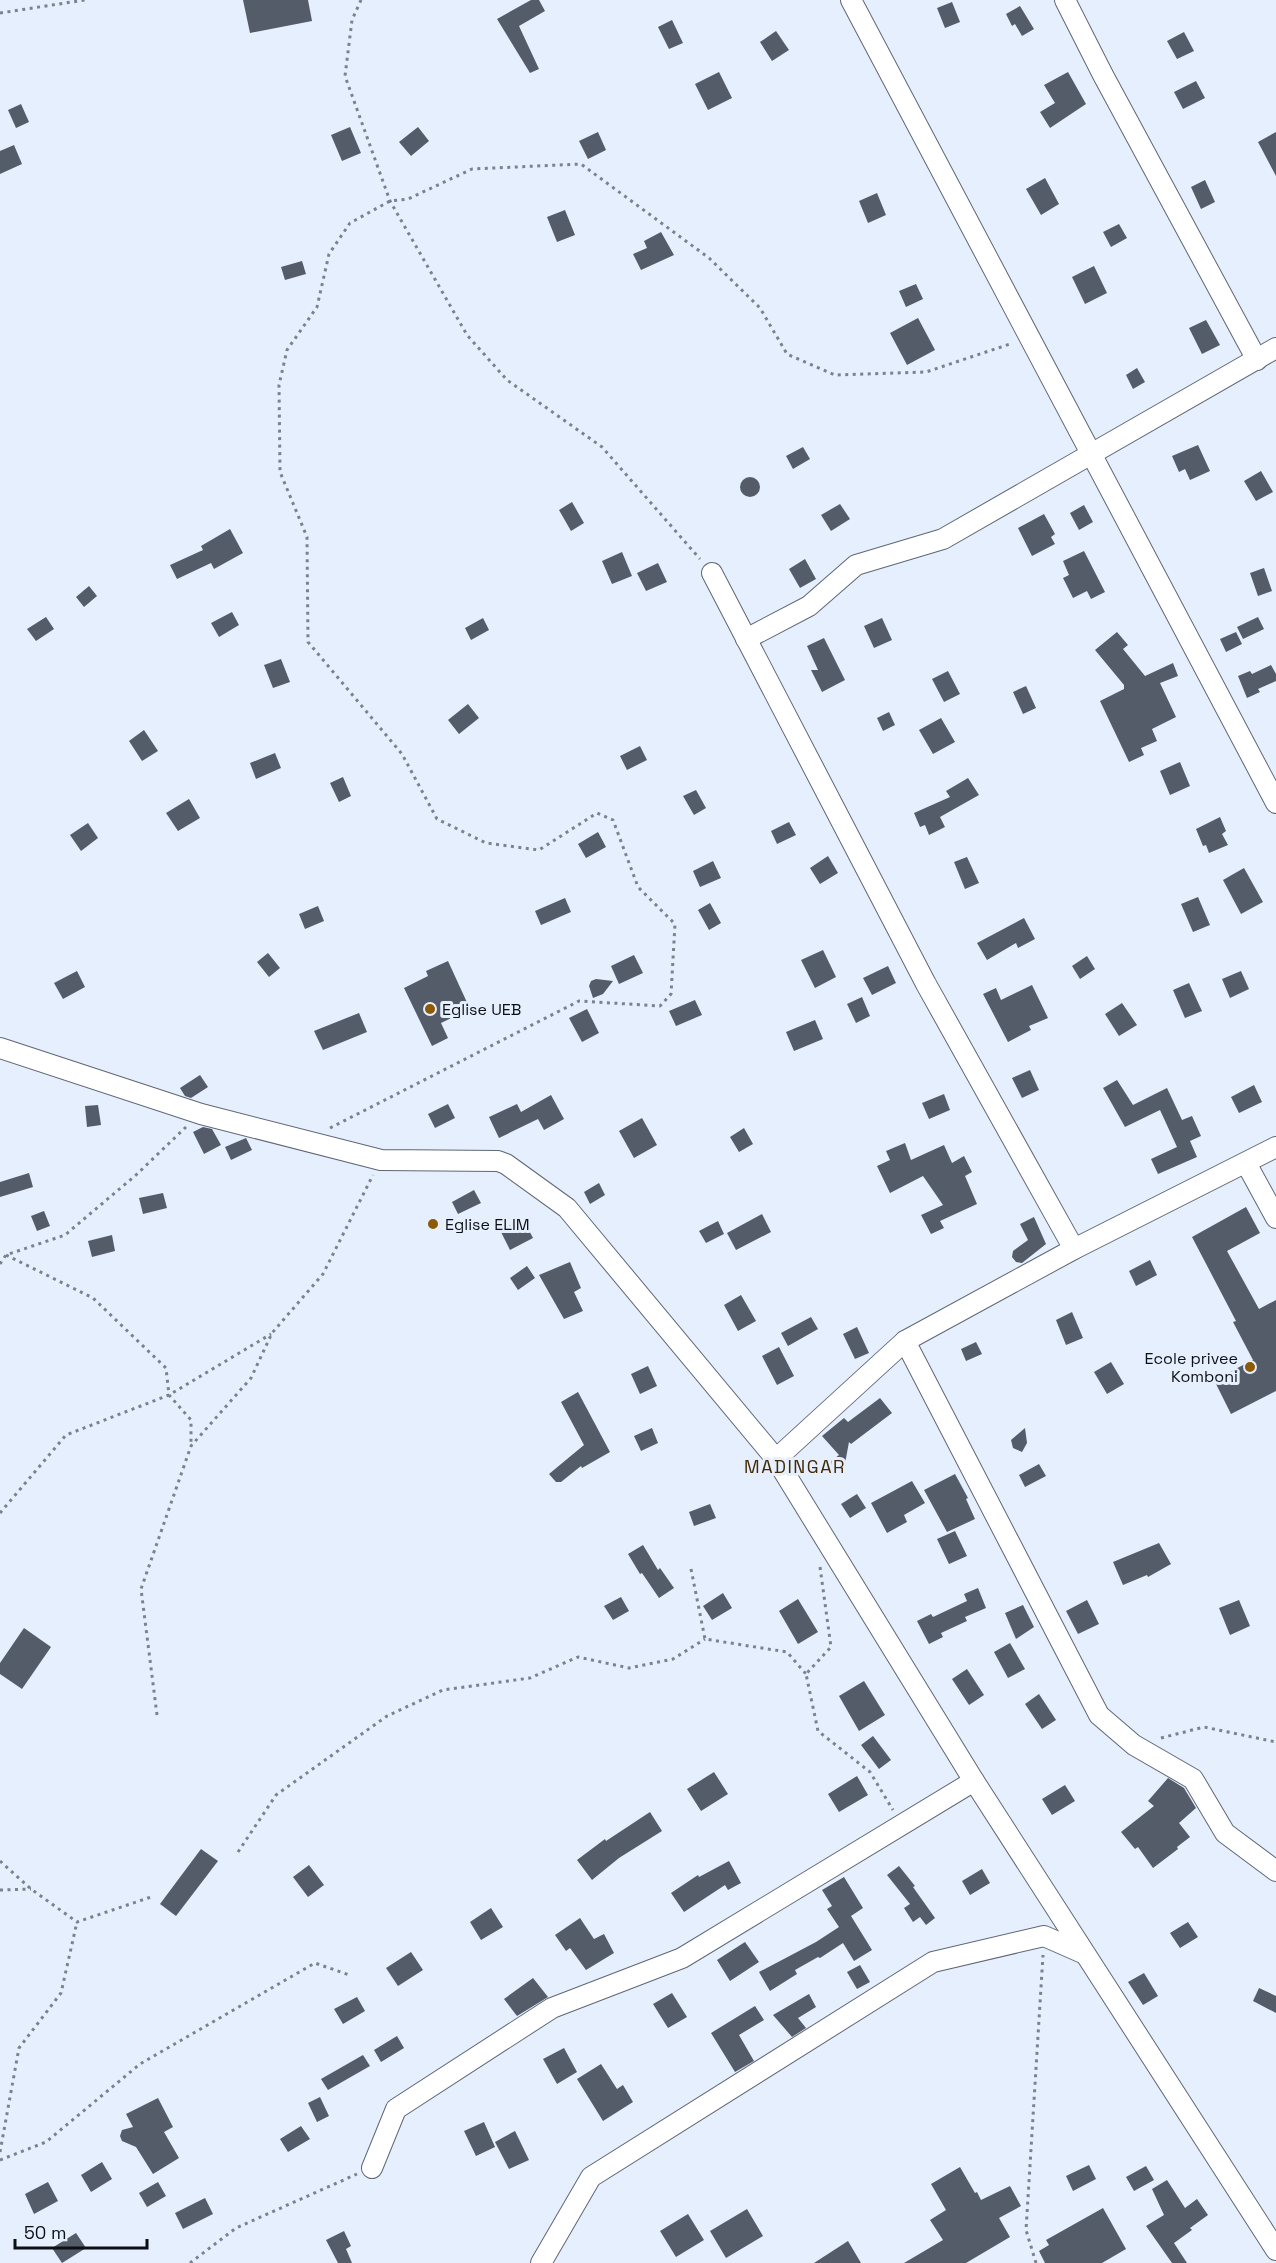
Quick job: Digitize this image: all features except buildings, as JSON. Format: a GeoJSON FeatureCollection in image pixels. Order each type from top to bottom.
{"type":"FeatureCollection","features":[{"type":"Feature","properties":{"kind":"street"},"geometry":{"type":"LineString","coordinates":[[851,0],[1276,803]]}},
{"type":"Feature","properties":{"kind":"street"},"geometry":{"type":"LineString","coordinates":[[1065,0],[1257,360]]}},
{"type":"Feature","properties":{"kind":"street"},"geometry":{"type":"LineString","coordinates":[[746,639],[809,606],[856,565],[943,539],[1276,348]]}},
{"type":"Feature","properties":{"kind":"street"},"geometry":{"type":"LineString","coordinates":[[711,573],[926,984],[1074,1249]]}},
{"type":"Feature","properties":{"kind":"street"},"geometry":{"type":"LineString","coordinates":[[0,1048],[201,1114],[381,1160],[498,1161],[506,1164],[567,1208],[776,1459],[974,1781],[1276,2250]]}},
{"type":"Feature","properties":{"kind":"street"},"geometry":{"type":"LineString","coordinates":[[776,1459],[905,1341],[1074,1249],[1276,1147]]}},
{"type":"Feature","properties":{"kind":"street"},"geometry":{"type":"LineString","coordinates":[[1246,1163],[1276,1218]]}},
{"type":"Feature","properties":{"kind":"street"},"geometry":{"type":"LineString","coordinates":[[905,1341],[1099,1715],[1134,1745],[1193,1779],[1225,1833],[1276,1871]]}},
{"type":"Feature","properties":{"kind":"street"},"geometry":{"type":"LineString","coordinates":[[372,2168],[396,2109],[552,2008],[682,1958],[901,1823],[974,1781]]}},
{"type":"Feature","properties":{"kind":"street"},"geometry":{"type":"LineString","coordinates":[[541,2263],[591,2176],[933,1962],[1044,1936],[1085,1954]]}},
{"type":"Feature","properties":{"kind":"path"},"geometry":{"type":"LineString","coordinates":[[0,13],[85,0]]}},
{"type":"Feature","properties":{"kind":"path"},"geometry":{"type":"LineString","coordinates":[[361,0],[352,20],[345,76],[390,201],[468,335],[507,380],[602,447],[711,573]]}},
{"type":"Feature","properties":{"kind":"path"},"geometry":{"type":"LineString","coordinates":[[304,1141],[579,1001],[660,1006],[671,994],[675,924],[639,887],[613,820],[597,813],[539,850],[486,843],[437,819],[402,754],[308,642],[307,537],[280,472],[279,385],[287,350],[317,307],[329,254],[350,223],[390,201],[408,199],[472,169],[581,165],[709,258],[760,308],[787,354],[835,375],[926,372],[1013,344],[1025,328]]}},
{"type":"Feature","properties":{"kind":"path"},"geometry":{"type":"LineString","coordinates":[[0,1264],[6,1255],[65,1234],[136,1175],[201,1114]]}},
{"type":"Feature","properties":{"kind":"path"},"geometry":{"type":"LineString","coordinates":[[191,1446],[251,1378],[272,1333],[323,1274],[381,1160]]}},
{"type":"Feature","properties":{"kind":"path"},"geometry":{"type":"LineString","coordinates":[[6,1255],[93,1298],[166,1368],[169,1395],[191,1420],[191,1446],[141,1589],[156,1715]]}},
{"type":"Feature","properties":{"kind":"path"},"geometry":{"type":"LineString","coordinates":[[0,1513],[66,1435],[169,1395],[272,1333]]}},
{"type":"Feature","properties":{"kind":"path"},"geometry":{"type":"LineString","coordinates":[[806,1674],[831,1647],[819,1557]]}},
{"type":"Feature","properties":{"kind":"path"},"geometry":{"type":"LineString","coordinates":[[691,1569],[705,1639]]}},
{"type":"Feature","properties":{"kind":"path"},"geometry":{"type":"LineString","coordinates":[[238,1852],[276,1795],[387,1716],[443,1690],[530,1678],[578,1657],[629,1668],[673,1659],[705,1639],[787,1652],[806,1674],[818,1731],[870,1772],[901,1823]]}},
{"type":"Feature","properties":{"kind":"path"},"geometry":{"type":"LineString","coordinates":[[1134,1745],[1204,1727],[1276,1742]]}},
{"type":"Feature","properties":{"kind":"path"},"geometry":{"type":"LineString","coordinates":[[0,1861],[31,1889],[77,1922]]}},
{"type":"Feature","properties":{"kind":"path"},"geometry":{"type":"LineString","coordinates":[[0,1890],[31,1889]]}},
{"type":"Feature","properties":{"kind":"path"},"geometry":{"type":"LineString","coordinates":[[77,1922],[154,1896]]}},
{"type":"Feature","properties":{"kind":"path"},"geometry":{"type":"LineString","coordinates":[[0,2152],[19,2048],[61,1993],[77,1922]]}},
{"type":"Feature","properties":{"kind":"path"},"geometry":{"type":"LineString","coordinates":[[1036,2263],[1026,2230],[1044,1936]]}},
{"type":"Feature","properties":{"kind":"path"},"geometry":{"type":"LineString","coordinates":[[0,2160],[46,2142],[140,2064],[315,1963],[349,1975]]}},
{"type":"Feature","properties":{"kind":"path"},"geometry":{"type":"LineString","coordinates":[[190,2263],[236,2228],[372,2168]]}},
{"type":"Feature","properties":{"kind":"place","name":"Eglise UEB"},"geometry":{"type":"Point","coordinates":[430,1009]}},
{"type":"Feature","properties":{"kind":"place","name":"Eglise ELIM"},"geometry":{"type":"Point","coordinates":[433,1224]}},
{"type":"Feature","properties":{"kind":"place","name":"Ecole privee Komboni"},"geometry":{"type":"Point","coordinates":[1250,1367]}},
{"type":"Feature","properties":{"kind":"district","name":"MADINGAR"},"geometry":{"type":"Point","coordinates":[795,1467]}}]}
